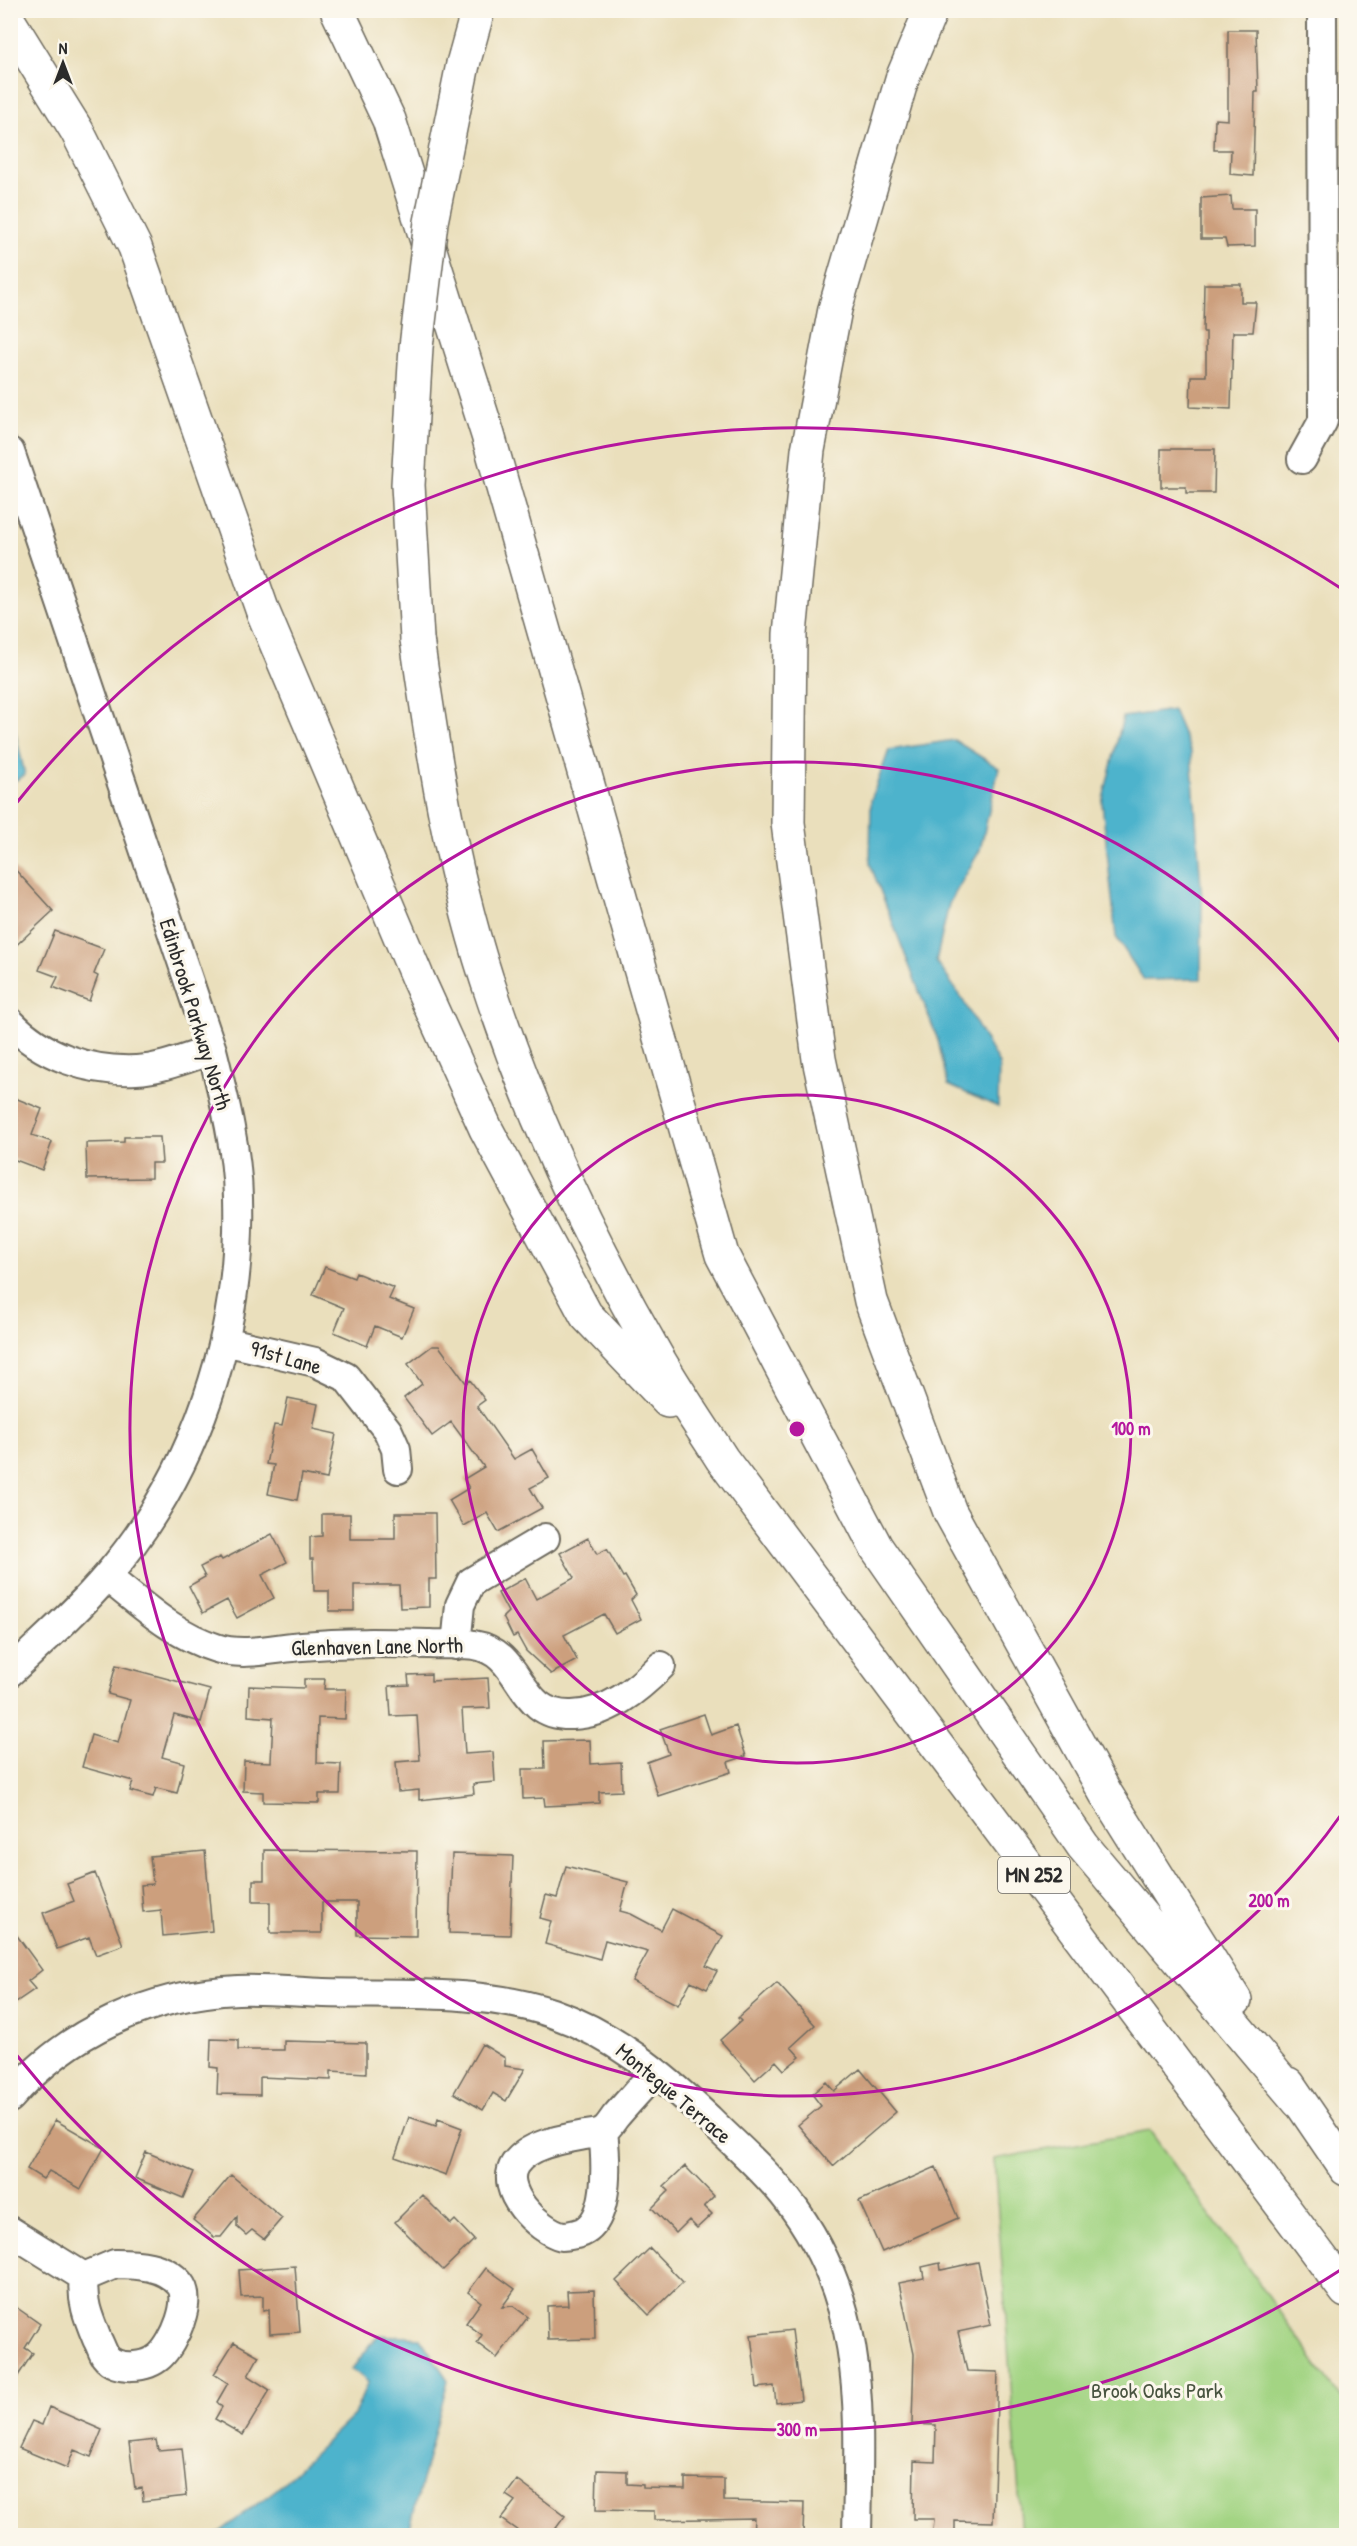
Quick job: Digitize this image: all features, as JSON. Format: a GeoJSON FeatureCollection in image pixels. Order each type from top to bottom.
{"type":"FeatureCollection","features":[{"type":"Feature","properties":{"kind":"highway"},"geometry":{"type":"LineString","coordinates":[[337,10],[389,120],[488,435],[722,1255],[876,1547],[1083,1846],[1299,2102]]}},
{"type":"Feature","properties":{"kind":"highway"},"geometry":{"type":"LineString","coordinates":[[478,10],[463,64],[431,222],[416,347],[408,485],[417,639],[432,744],[457,871],[492,996],[537,1117],[596,1246],[653,1350],[722,1459]]}},
{"type":"Feature","properties":{"kind":"highway"},"geometry":{"type":"LineString","coordinates":[[931,10],[902,79],[835,309],[808,450],[790,634],[788,823],[819,1059],[871,1301],[950,1512],[1106,1794],[1299,2102],[1347,2169]]}},
{"type":"Feature","properties":{"kind":"highway"},"geometry":{"type":"LineString","coordinates":[[10,23],[77,131],[135,247],[263,612],[418,979],[486,1129],[586,1315],[722,1459]]}},
{"type":"Feature","properties":{"kind":"highway","name":"MN 252"},"geometry":{"type":"LineString","coordinates":[[722,1459],[1347,2291]]}},
{"type":"Feature","properties":{"kind":"street"},"geometry":{"type":"LineString","coordinates":[[1302,459],[1323,421],[1322,10]]}},
{"type":"Feature","properties":{"kind":"street","name":"Edinbrook Parkway North"},"geometry":{"type":"LineString","coordinates":[[10,452],[212,1050],[232,1137],[238,1197],[237,1252],[224,1341],[209,1395],[191,1443],[168,1490],[141,1532],[107,1577],[10,1672]]}},
{"type":"Feature","properties":{"kind":"street"},"geometry":{"type":"LineString","coordinates":[[10,1022],[40,1048],[77,1063],[102,1069],[137,1070],[212,1050]]}},
{"type":"Feature","properties":{"kind":"street","name":"91st Lane"},"geometry":{"type":"LineString","coordinates":[[224,1341],[315,1362],[346,1377],[388,1431],[396,1449],[398,1469]]}},
{"type":"Feature","properties":{"kind":"street"},"geometry":{"type":"LineString","coordinates":[[456,1645],[460,1605],[471,1582],[545,1538]]}},
{"type":"Feature","properties":{"kind":"street","name":"Glenhaven Lane North"},"geometry":{"type":"LineString","coordinates":[[107,1577],[180,1633],[218,1649],[245,1652],[350,1642],[475,1645],[495,1652],[509,1665],[531,1700],[551,1713],[573,1715],[607,1707],[637,1690],[661,1666]]}},
{"type":"Feature","properties":{"kind":"street","name":"Montegue Terrace"},"geometry":{"type":"LineString","coordinates":[[10,2098],[58,2052],[98,2027],[142,2007],[188,1996],[238,1990],[460,1997],[507,2001],[551,2012],[593,2030],[633,2054],[699,2110],[765,2174],[787,2199],[805,2226],[835,2287],[853,2351],[859,2417],[857,2535]]}},
{"type":"Feature","properties":{"kind":"street"},"geometry":{"type":"LineString","coordinates":[[603,2132],[655,2072]]}},
{"type":"Feature","properties":{"kind":"street"},"geometry":{"type":"LineString","coordinates":[[10,2231],[84,2277]]}},
{"type":"Feature","properties":{"kind":"green space","name":"Brook Oaks Park"},"geometry":{"type":"Polygon","coordinates":[[[1150,2131],[1346,2405],[1346,2535],[1022,2535],[994,2159],[1150,2131]]]}},
{"type":"Feature","properties":{"kind":"water"},"geometry":{"type":"Polygon","coordinates":[[[10,708],[25,775],[11,783],[10,783],[10,708]]]}},
{"type":"Feature","properties":{"kind":"water"},"geometry":{"type":"Polygon","coordinates":[[[1173,710],[1191,752],[1202,900],[1201,979],[1144,980],[1116,937],[1102,803],[1123,717],[1173,710]]]}},
{"type":"Feature","properties":{"kind":"water"},"geometry":{"type":"Polygon","coordinates":[[[954,740],[999,768],[980,850],[949,904],[936,961],[961,997],[999,1064],[998,1107],[948,1085],[938,1040],[870,864],[871,800],[889,750],[954,740]]]}},
{"type":"Feature","properties":{"kind":"water"},"geometry":{"type":"Polygon","coordinates":[[[378,2335],[420,2338],[448,2380],[408,2535],[216,2535],[278,2488],[354,2415],[368,2382],[352,2369],[378,2335]]]}},
{"type":"Feature","properties":{"kind":"building"},"geometry":{"type":"Polygon","coordinates":[[[1228,30],[1256,30],[1258,92],[1255,92],[1253,176],[1230,174],[1231,150],[1214,150],[1215,119],[1228,120],[1228,30]]]}},
{"type":"Feature","properties":{"kind":"building"},"geometry":{"type":"Polygon","coordinates":[[[1231,196],[1232,209],[1255,209],[1255,246],[1227,247],[1225,239],[1201,239],[1201,198],[1231,196]]]}},
{"type":"Feature","properties":{"kind":"building"},"geometry":{"type":"Polygon","coordinates":[[[1204,284],[1241,284],[1241,302],[1256,302],[1253,332],[1233,332],[1231,409],[1190,407],[1191,376],[1206,376],[1206,332],[1203,332],[1204,284]]]}},
{"type":"Feature","properties":{"kind":"building"},"geometry":{"type":"Polygon","coordinates":[[[1161,449],[1215,449],[1214,493],[1186,493],[1186,487],[1161,487],[1161,449]]]}},
{"type":"Feature","properties":{"kind":"building"},"geometry":{"type":"Polygon","coordinates":[[[10,864],[53,911],[10,951],[10,864]]]}},
{"type":"Feature","properties":{"kind":"building"},"geometry":{"type":"Polygon","coordinates":[[[55,931],[104,949],[94,974],[98,976],[89,1001],[53,987],[58,977],[39,970],[55,931]]]}},
{"type":"Feature","properties":{"kind":"building"},"geometry":{"type":"Polygon","coordinates":[[[10,1096],[42,1109],[32,1135],[52,1142],[42,1170],[10,1158],[10,1096]]]}},
{"type":"Feature","properties":{"kind":"building"},"geometry":{"type":"Polygon","coordinates":[[[124,1137],[160,1137],[162,1163],[151,1163],[151,1178],[87,1179],[86,1143],[124,1142],[124,1137]]]}},
{"type":"Feature","properties":{"kind":"building"},"geometry":{"type":"Polygon","coordinates":[[[325,1267],[354,1278],[356,1273],[394,1288],[389,1299],[414,1309],[402,1337],[375,1326],[367,1346],[334,1332],[344,1308],[313,1295],[325,1267]]]}},
{"type":"Feature","properties":{"kind":"building"},"geometry":{"type":"Polygon","coordinates":[[[432,1346],[439,1346],[466,1383],[470,1380],[485,1400],[477,1406],[514,1459],[532,1449],[549,1478],[530,1488],[542,1508],[498,1532],[487,1513],[464,1526],[449,1500],[469,1488],[464,1479],[484,1467],[451,1422],[432,1436],[404,1398],[422,1384],[408,1364],[432,1346]]]}},
{"type":"Feature","properties":{"kind":"building"},"geometry":{"type":"Polygon","coordinates":[[[288,1398],[318,1404],[313,1429],[336,1434],[327,1479],[302,1474],[297,1500],[268,1494],[274,1465],[266,1464],[274,1425],[282,1426],[288,1398]]]}},
{"type":"Feature","properties":{"kind":"building"},"geometry":{"type":"Polygon","coordinates":[[[395,1513],[435,1513],[436,1579],[429,1579],[429,1607],[400,1608],[399,1585],[354,1585],[354,1611],[329,1611],[329,1591],[314,1591],[313,1559],[310,1559],[310,1537],[322,1536],[322,1514],[350,1514],[350,1539],[395,1539],[395,1513]]]}},
{"type":"Feature","properties":{"kind":"building"},"geometry":{"type":"Polygon","coordinates":[[[272,1534],[287,1562],[262,1575],[274,1598],[237,1618],[227,1600],[203,1613],[189,1586],[205,1577],[200,1567],[220,1557],[222,1560],[272,1534]]]}},
{"type":"Feature","properties":{"kind":"building"},"geometry":{"type":"Polygon","coordinates":[[[588,1538],[597,1554],[607,1549],[623,1577],[625,1576],[636,1595],[631,1600],[641,1619],[615,1633],[604,1614],[564,1635],[577,1660],[551,1674],[526,1651],[517,1635],[513,1637],[503,1617],[508,1612],[498,1593],[525,1578],[536,1599],[574,1578],[560,1553],[588,1538]]]}},
{"type":"Feature","properties":{"kind":"building"},"geometry":{"type":"Polygon","coordinates":[[[116,1665],[210,1690],[201,1722],[174,1715],[162,1757],[184,1763],[177,1793],[156,1788],[153,1797],[130,1791],[133,1781],[82,1767],[91,1735],[118,1743],[130,1700],[108,1694],[116,1665]]]}},
{"type":"Feature","properties":{"kind":"building"},"geometry":{"type":"Polygon","coordinates":[[[431,1674],[431,1681],[488,1678],[490,1708],[462,1709],[465,1754],[493,1752],[495,1782],[473,1784],[474,1794],[419,1800],[419,1790],[398,1792],[396,1762],[420,1760],[417,1715],[391,1716],[389,1686],[409,1685],[408,1675],[431,1674]]]}},
{"type":"Feature","properties":{"kind":"building"},"geometry":{"type":"Polygon","coordinates":[[[304,1679],[325,1679],[324,1689],[346,1689],[345,1719],[318,1718],[317,1763],[341,1764],[340,1794],[319,1794],[319,1803],[263,1802],[263,1792],[243,1791],[244,1761],[271,1762],[273,1718],[248,1716],[249,1686],[304,1688],[304,1679]]]}},
{"type":"Feature","properties":{"kind":"building"},"geometry":{"type":"Polygon","coordinates":[[[704,1714],[711,1735],[736,1726],[746,1756],[728,1762],[731,1772],[658,1796],[647,1762],[669,1754],[660,1729],[704,1714]]]}},
{"type":"Feature","properties":{"kind":"building"},"geometry":{"type":"Polygon","coordinates":[[[590,1740],[591,1764],[621,1762],[622,1791],[599,1792],[599,1803],[545,1806],[544,1798],[523,1799],[522,1769],[545,1769],[544,1741],[590,1740]]]}},
{"type":"Feature","properties":{"kind":"building"},"geometry":{"type":"Polygon","coordinates":[[[264,1850],[417,1851],[416,1936],[357,1935],[357,1902],[322,1902],[322,1933],[270,1933],[270,1902],[253,1902],[253,1880],[264,1880],[264,1850]]]}},
{"type":"Feature","properties":{"kind":"building"},"geometry":{"type":"Polygon","coordinates":[[[205,1851],[212,1931],[163,1936],[161,1910],[143,1912],[141,1885],[153,1884],[150,1856],[205,1851]]]}},
{"type":"Feature","properties":{"kind":"building"},"geometry":{"type":"Polygon","coordinates":[[[452,1854],[513,1856],[510,1935],[449,1933],[452,1854]]]}},
{"type":"Feature","properties":{"kind":"building"},"geometry":{"type":"Polygon","coordinates":[[[566,1866],[628,1882],[620,1911],[631,1914],[661,1930],[672,1909],[723,1936],[706,1966],[717,1971],[707,1989],[691,1981],[678,2005],[632,1981],[648,1952],[605,1940],[600,1959],[545,1944],[551,1921],[540,1918],[546,1895],[557,1898],[566,1866]]]}},
{"type":"Feature","properties":{"kind":"building"},"geometry":{"type":"Polygon","coordinates":[[[95,1873],[123,1945],[96,1955],[89,1937],[57,1949],[43,1913],[74,1901],[67,1884],[95,1873]]]}},
{"type":"Feature","properties":{"kind":"building"},"geometry":{"type":"Polygon","coordinates":[[[10,1926],[42,1970],[28,1981],[35,1989],[10,2006],[10,1926]]]}},
{"type":"Feature","properties":{"kind":"building"},"geometry":{"type":"Polygon","coordinates":[[[777,1983],[815,2025],[791,2047],[800,2057],[784,2070],[776,2061],[755,2080],[720,2040],[741,2021],[738,2018],[777,1983]]]}},
{"type":"Feature","properties":{"kind":"building"},"geometry":{"type":"Polygon","coordinates":[[[211,2039],[238,2040],[238,2050],[284,2050],[284,2041],[366,2043],[366,2073],[331,2071],[331,2080],[260,2077],[260,2095],[217,2094],[218,2068],[210,2067],[211,2039]]]}},
{"type":"Feature","properties":{"kind":"building"},"geometry":{"type":"Polygon","coordinates":[[[482,2044],[505,2058],[505,2066],[525,2069],[506,2101],[493,2093],[483,2110],[454,2093],[482,2044]]]}},
{"type":"Feature","properties":{"kind":"building"},"geometry":{"type":"Polygon","coordinates":[[[860,2069],[896,2112],[833,2166],[798,2125],[821,2106],[812,2094],[826,2082],[834,2091],[860,2069]]]}},
{"type":"Feature","properties":{"kind":"building"},"geometry":{"type":"Polygon","coordinates":[[[409,2117],[436,2126],[438,2119],[462,2128],[446,2175],[395,2157],[409,2117]]]}},
{"type":"Feature","properties":{"kind":"building"},"geometry":{"type":"Polygon","coordinates":[[[55,2120],[104,2148],[81,2189],[49,2171],[43,2179],[27,2169],[55,2120]]]}},
{"type":"Feature","properties":{"kind":"building"},"geometry":{"type":"Polygon","coordinates":[[[146,2152],[194,2172],[183,2198],[135,2178],[146,2152]]]}},
{"type":"Feature","properties":{"kind":"building"},"geometry":{"type":"Polygon","coordinates":[[[685,2166],[714,2196],[704,2206],[712,2214],[697,2228],[689,2220],[676,2233],[652,2208],[669,2191],[664,2186],[685,2166]]]}},
{"type":"Feature","properties":{"kind":"building"},"geometry":{"type":"Polygon","coordinates":[[[936,2167],[958,2218],[882,2252],[859,2201],[936,2167]]]}},
{"type":"Feature","properties":{"kind":"building"},"geometry":{"type":"Polygon","coordinates":[[[231,2175],[282,2218],[264,2239],[252,2230],[246,2235],[237,2227],[237,2217],[221,2237],[214,2237],[193,2220],[231,2175]]]}},
{"type":"Feature","properties":{"kind":"building"},"geometry":{"type":"Polygon","coordinates":[[[422,2195],[451,2224],[455,2220],[474,2240],[443,2270],[395,2222],[422,2195]]]}},
{"type":"Feature","properties":{"kind":"building"},"geometry":{"type":"Polygon","coordinates":[[[650,2248],[683,2282],[649,2315],[616,2281],[650,2248]]]}},
{"type":"Feature","properties":{"kind":"building"},"geometry":{"type":"Polygon","coordinates":[[[978,2262],[991,2325],[958,2332],[967,2371],[998,2372],[993,2522],[955,2521],[955,2532],[933,2532],[934,2519],[913,2519],[914,2461],[935,2462],[936,2425],[912,2424],[914,2354],[899,2283],[924,2278],[922,2267],[940,2263],[941,2270],[978,2262]]]}},
{"type":"Feature","properties":{"kind":"building"},"geometry":{"type":"Polygon","coordinates":[[[295,2266],[300,2332],[270,2334],[269,2310],[263,2311],[263,2296],[241,2297],[239,2270],[295,2266]]]}},
{"type":"Feature","properties":{"kind":"building"},"geometry":{"type":"Polygon","coordinates":[[[486,2268],[515,2289],[502,2307],[513,2306],[528,2317],[497,2358],[477,2343],[482,2335],[466,2323],[481,2302],[468,2292],[486,2268]]]}},
{"type":"Feature","properties":{"kind":"building"},"geometry":{"type":"Polygon","coordinates":[[[594,2290],[595,2339],[548,2340],[547,2306],[568,2305],[567,2291],[594,2290]]]}},
{"type":"Feature","properties":{"kind":"building"},"geometry":{"type":"Polygon","coordinates":[[[10,2303],[40,2324],[25,2348],[33,2353],[10,2388],[10,2303]]]}},
{"type":"Feature","properties":{"kind":"building"},"geometry":{"type":"Polygon","coordinates":[[[792,2330],[801,2400],[776,2403],[774,2386],[757,2388],[751,2335],[792,2330]]]}},
{"type":"Feature","properties":{"kind":"building"},"geometry":{"type":"Polygon","coordinates":[[[234,2342],[259,2356],[248,2376],[270,2390],[243,2435],[215,2419],[222,2407],[217,2402],[228,2383],[214,2374],[234,2342]]]}},
{"type":"Feature","properties":{"kind":"building"},"geometry":{"type":"Polygon","coordinates":[[[49,2407],[102,2430],[91,2457],[74,2450],[67,2468],[19,2448],[32,2421],[42,2425],[49,2407]]]}},
{"type":"Feature","properties":{"kind":"building"},"geometry":{"type":"Polygon","coordinates":[[[156,2440],[158,2450],[182,2448],[187,2496],[143,2501],[142,2488],[135,2489],[129,2443],[156,2440]]]}},
{"type":"Feature","properties":{"kind":"building"},"geometry":{"type":"Polygon","coordinates":[[[597,2470],[627,2471],[627,2484],[643,2485],[643,2488],[685,2489],[685,2478],[724,2479],[724,2501],[804,2503],[803,2535],[753,2535],[754,2518],[654,2520],[654,2511],[596,2510],[597,2470]]]}},
{"type":"Feature","properties":{"kind":"building"},"geometry":{"type":"Polygon","coordinates":[[[517,2480],[565,2516],[551,2535],[524,2535],[501,2519],[515,2501],[506,2495],[517,2480]]]}}]}
